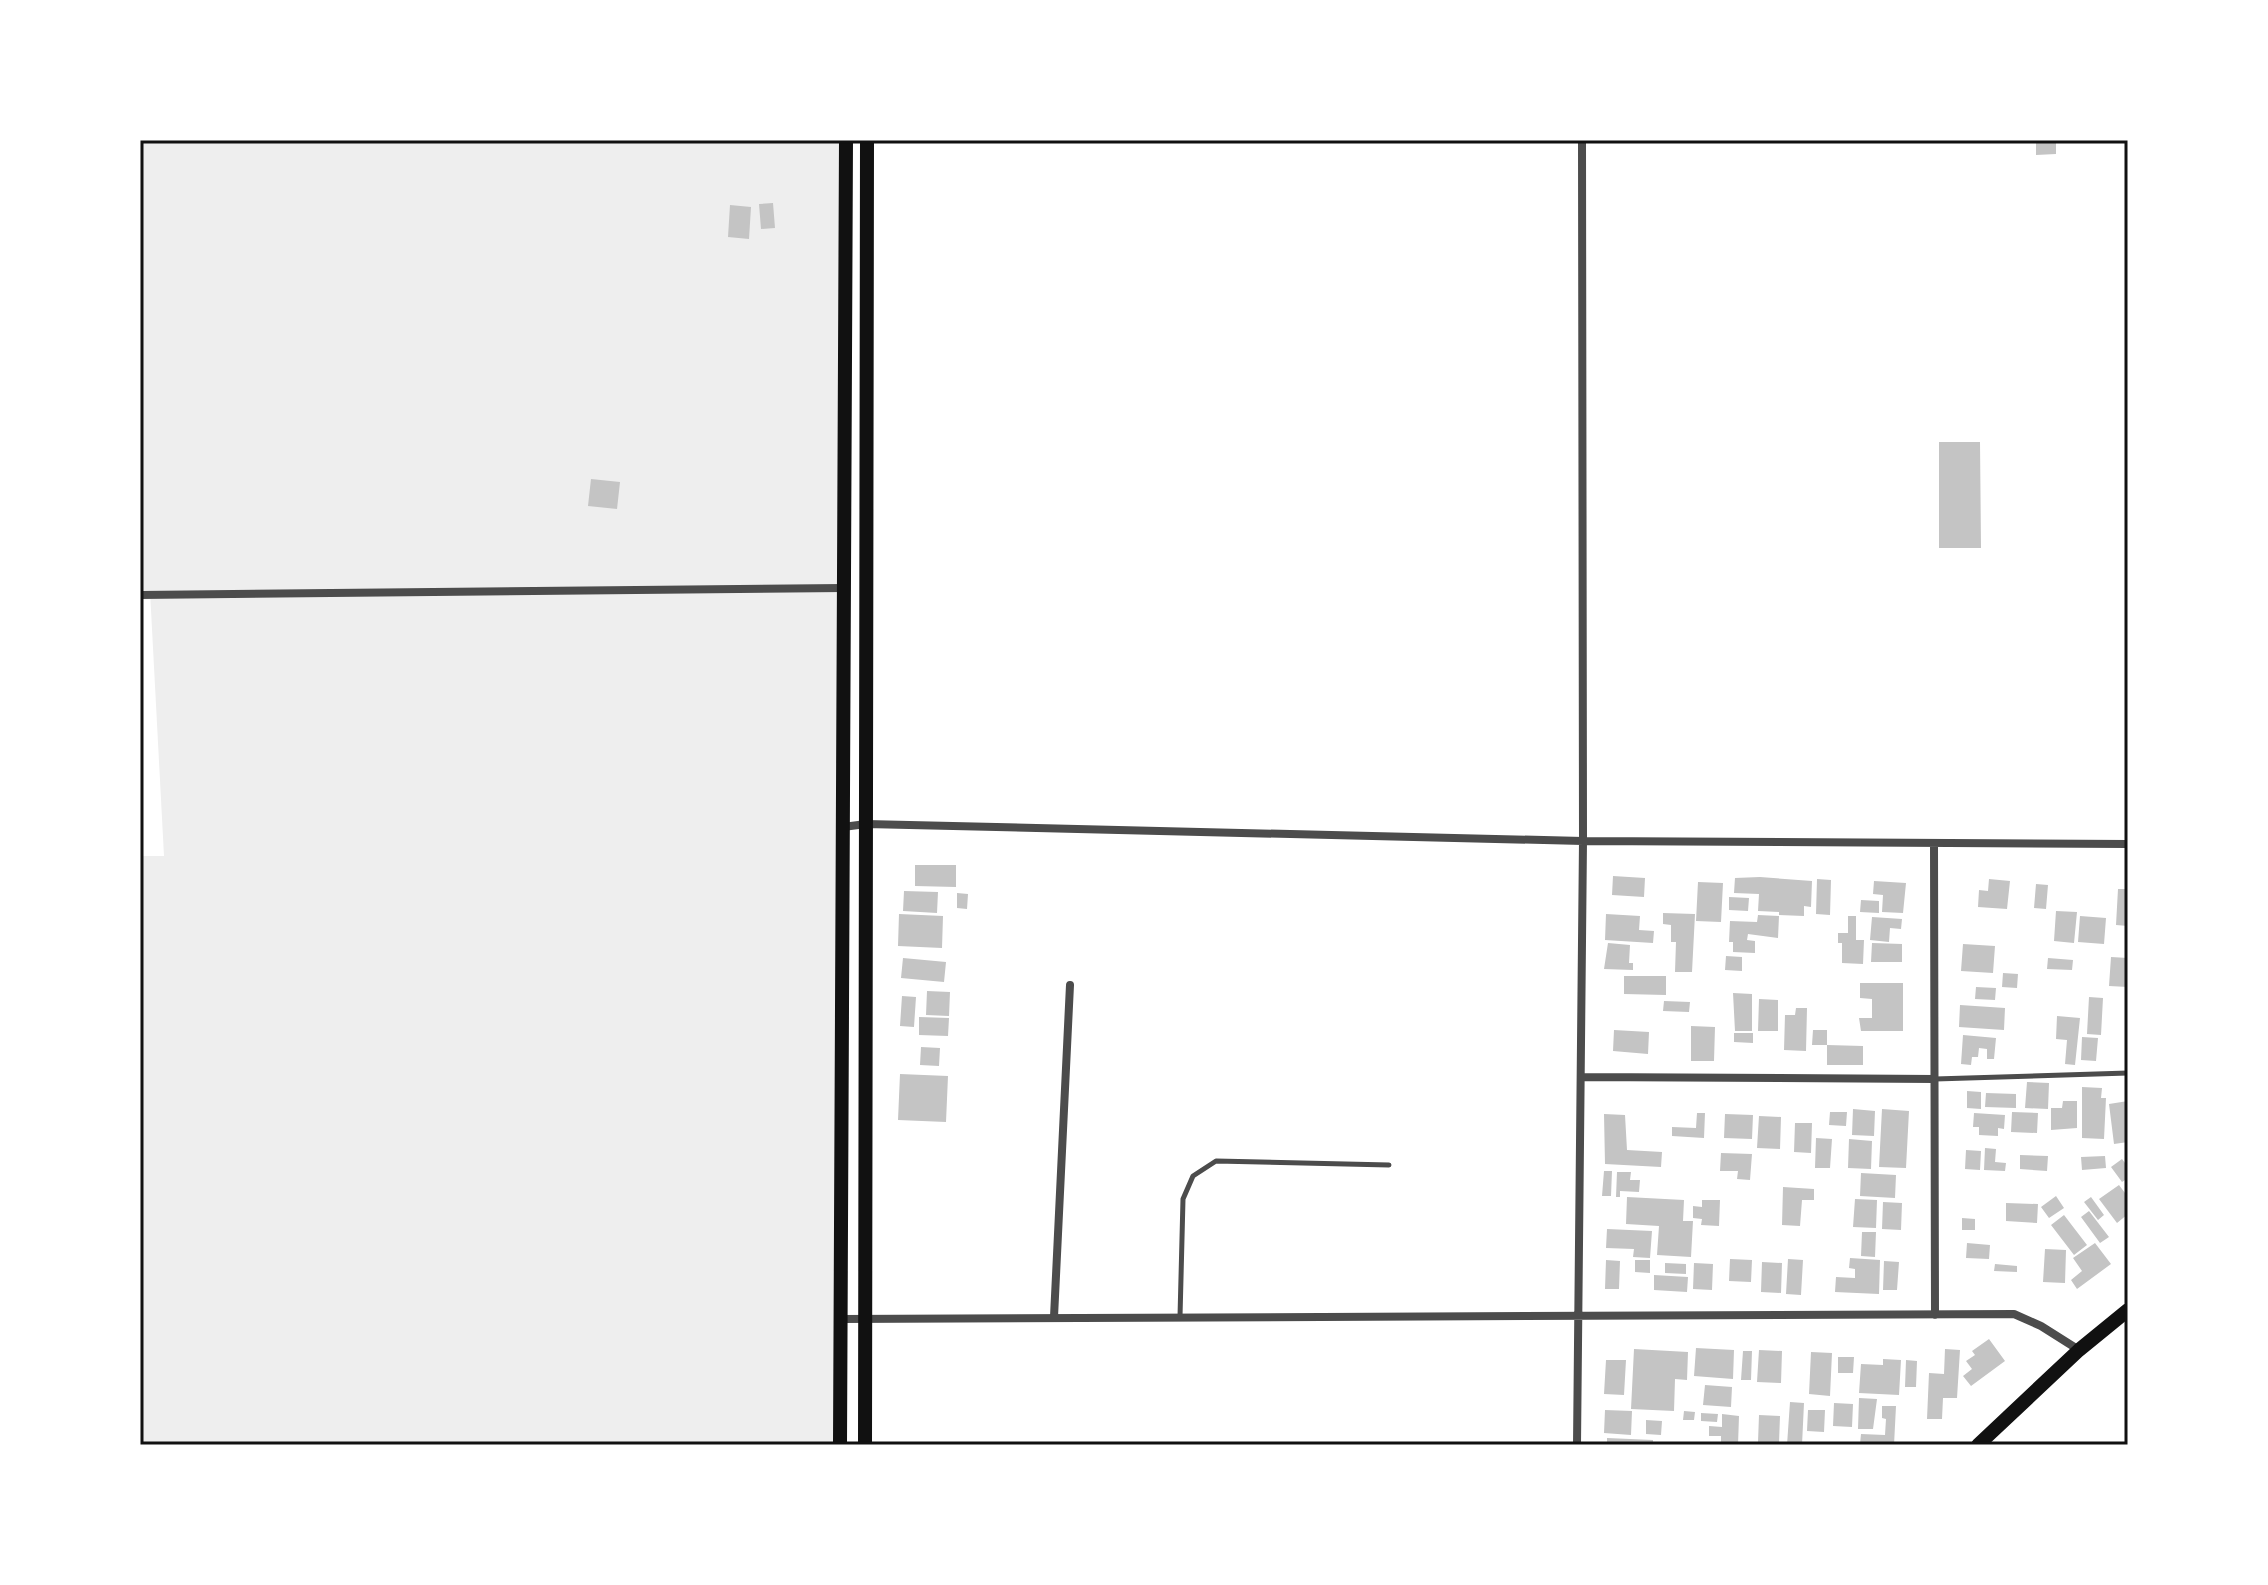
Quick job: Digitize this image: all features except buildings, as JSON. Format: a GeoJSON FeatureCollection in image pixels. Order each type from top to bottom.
{"type":"FeatureCollection","features":[{"type":"Feature","properties":{"kind":"main road"},"geometry":{"type":"LineString","coordinates":[[840,1445],[846,140]]}},
{"type":"Feature","properties":{"kind":"main road"},"geometry":{"type":"LineString","coordinates":[[865,1445],[867,140]]}},
{"type":"Feature","properties":{"kind":"main road"},"geometry":{"type":"LineString","coordinates":[[1978,1445],[2079,1350],[2128,1310]]}},
{"type":"Feature","properties":{"kind":"street"},"geometry":{"type":"LineString","coordinates":[[1577,1445],[1583,841],[1582,140]]}},
{"type":"Feature","properties":{"kind":"street"},"geometry":{"type":"LineString","coordinates":[[140,595],[844,588]]}},
{"type":"Feature","properties":{"kind":"street"},"geometry":{"type":"LineString","coordinates":[[843,827],[866,824],[1583,841],[2128,844]]}},
{"type":"Feature","properties":{"kind":"street"},"geometry":{"type":"LineString","coordinates":[[1934,844],[1935,1315]]}},
{"type":"Feature","properties":{"kind":"street"},"geometry":{"type":"LineString","coordinates":[[1054,1317],[1070,985]]}},
{"type":"Feature","properties":{"kind":"street"},"geometry":{"type":"LineString","coordinates":[[1581,1077],[1935,1079]]}},
{"type":"Feature","properties":{"kind":"street"},"geometry":{"type":"LineString","coordinates":[[841,1319],[2014,1314],[2041,1326],[2079,1350]]}},
{"type":"Feature","properties":{"kind":"lane"},"geometry":{"type":"LineString","coordinates":[[1935,1079],[2128,1073]]}},
{"type":"Feature","properties":{"kind":"lane"},"geometry":{"type":"LineString","coordinates":[[1180,1317],[1183,1199],[1193,1176],[1216,1161],[1389,1165]]}},
{"type":"Feature","properties":{"kind":"shaded area"},"geometry":{"type":"Polygon","coordinates":[[[140,140],[843,140],[841,1445],[140,1445],[140,856],[164,856],[150,591],[140,590],[140,140]]]}}]}
